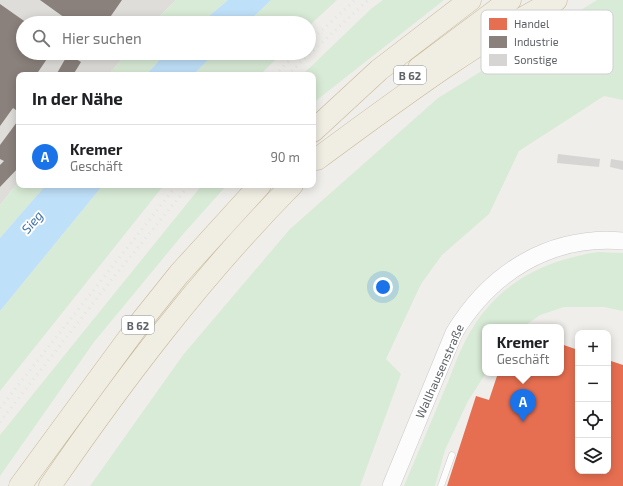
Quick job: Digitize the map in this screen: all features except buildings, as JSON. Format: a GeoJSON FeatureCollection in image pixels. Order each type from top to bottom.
{"type":"FeatureCollection","features":[{"type":"Feature","properties":{"kind":"highway","name":"B 62"},"geometry":{"type":"LineString","coordinates":[[316,128],[379,70],[470,0]]}},
{"type":"Feature","properties":{"kind":"highway","name":"B 62"},"geometry":{"type":"LineString","coordinates":[[497,10],[510,0]]}},
{"type":"Feature","properties":{"kind":"highway","name":"B 62"},"geometry":{"type":"LineString","coordinates":[[537,10],[556,0]]}},
{"type":"Feature","properties":{"kind":"highway","name":"B 62"},"geometry":{"type":"LineString","coordinates":[[316,160],[396,87],[481,22]]}},
{"type":"Feature","properties":{"kind":"highway","name":"B 62"},"geometry":{"type":"LineString","coordinates":[[316,160],[464,54],[481,44]]}},
{"type":"Feature","properties":{"kind":"highway","name":"B 62"},"geometry":{"type":"LineString","coordinates":[[24,482],[144,318],[179,274],[257,188]]}},
{"type":"Feature","properties":{"kind":"highway","name":"B 62"},"geometry":{"type":"LineString","coordinates":[[50,486],[87,433],[158,338],[235,246],[289,188]]}},
{"type":"Feature","properties":{"kind":"street","name":"Wallhausenstraße"},"geometry":{"type":"LineString","coordinates":[[391,486],[454,333],[464,317],[484,293],[502,276],[518,266],[554,249],[594,241],[623,241]]}},
{"type":"Feature","properties":{"kind":"lane"},"geometry":{"type":"LineString","coordinates":[[442,486],[452,455]]}},
{"type":"Feature","properties":{"kind":"shaded area"},"geometry":{"type":"Polygon","coordinates":[[[0,0],[176,0],[160,16],[16,16],[16,60],[121,60],[111,72],[16,72],[16,185],[0,205],[0,0]]]}},
{"type":"Feature","properties":{"kind":"green space"},"geometry":{"type":"Polygon","coordinates":[[[176,0],[228,0],[209,16],[160,16],[176,0]]]}},
{"type":"Feature","properties":{"kind":"green space"},"geometry":{"type":"Polygon","coordinates":[[[271,0],[337,0],[316,20],[316,16],[254,16],[271,0]]]}},
{"type":"Feature","properties":{"kind":"green space"},"geometry":{"type":"Polygon","coordinates":[[[383,0],[444,0],[316,101],[316,72],[305,72],[372,8],[383,0]]]}},
{"type":"Feature","properties":{"kind":"green space"},"geometry":{"type":"Polygon","coordinates":[[[597,0],[623,0],[623,100],[604,96],[519,151],[489,214],[442,255],[421,284],[386,359],[401,374],[360,486],[90,486],[183,355],[290,229],[438,98],[481,71],[481,74],[613,74],[613,10],[581,10],[597,0]]]}},
{"type":"Feature","properties":{"kind":"green space"},"geometry":{"type":"Polygon","coordinates":[[[121,60],[160,60],[149,72],[111,72],[121,60]]]}},
{"type":"Feature","properties":{"kind":"green space"},"geometry":{"type":"Polygon","coordinates":[[[208,60],[275,60],[263,72],[196,72],[208,60]]]}},
{"type":"Feature","properties":{"kind":"green space"},"geometry":{"type":"Polygon","coordinates":[[[16,185],[16,188],[43,188],[0,238],[0,205],[16,185]]]}},
{"type":"Feature","properties":{"kind":"green space"},"geometry":{"type":"Polygon","coordinates":[[[101,188],[162,188],[0,391],[0,311],[101,188]]]}},
{"type":"Feature","properties":{"kind":"green space"},"geometry":{"type":"Polygon","coordinates":[[[200,188],[224,188],[184,233],[94,342],[0,476],[0,435],[200,188]]]}},
{"type":"Feature","properties":{"kind":"green space"},"geometry":{"type":"Polygon","coordinates":[[[598,252],[623,253],[623,311],[604,307],[564,307],[540,315],[527,324],[482,324],[482,376],[484,376],[468,401],[445,450],[435,486],[404,486],[460,352],[471,330],[484,312],[515,282],[553,263],[598,252]]]}},
{"type":"Feature","properties":{"kind":"water"},"geometry":{"type":"Polygon","coordinates":[[[228,0],[271,0],[254,16],[209,16],[228,0]]]}},
{"type":"Feature","properties":{"kind":"water"},"geometry":{"type":"Polygon","coordinates":[[[160,60],[208,60],[196,72],[149,72],[160,60]]]}},
{"type":"Feature","properties":{"kind":"water","name":"Sieg"},"geometry":{"type":"Polygon","coordinates":[[[43,188],[101,188],[0,311],[0,238],[43,188]]]}},
{"type":"Feature","properties":{"kind":"railway"},"geometry":{"type":"LineString","coordinates":[[316,36],[355,0]]}},
{"type":"Feature","properties":{"kind":"railway"},"geometry":{"type":"LineString","coordinates":[[316,48],[368,0]]}},
{"type":"Feature","properties":{"kind":"railway"},"geometry":{"type":"LineString","coordinates":[[278,72],[290,60]]}},
{"type":"Feature","properties":{"kind":"railway"},"geometry":{"type":"LineString","coordinates":[[290,72],[303,60]]}},
{"type":"Feature","properties":{"kind":"railway"},"geometry":{"type":"LineString","coordinates":[[0,408],[175,188]]}},
{"type":"Feature","properties":{"kind":"railway"},"geometry":{"type":"LineString","coordinates":[[0,422],[113,278],[187,188]]}},
{"type":"Feature","properties":{"kind":"place","name":"Kremer"},"geometry":{"type":"Point","coordinates":[523,422]}}]}
